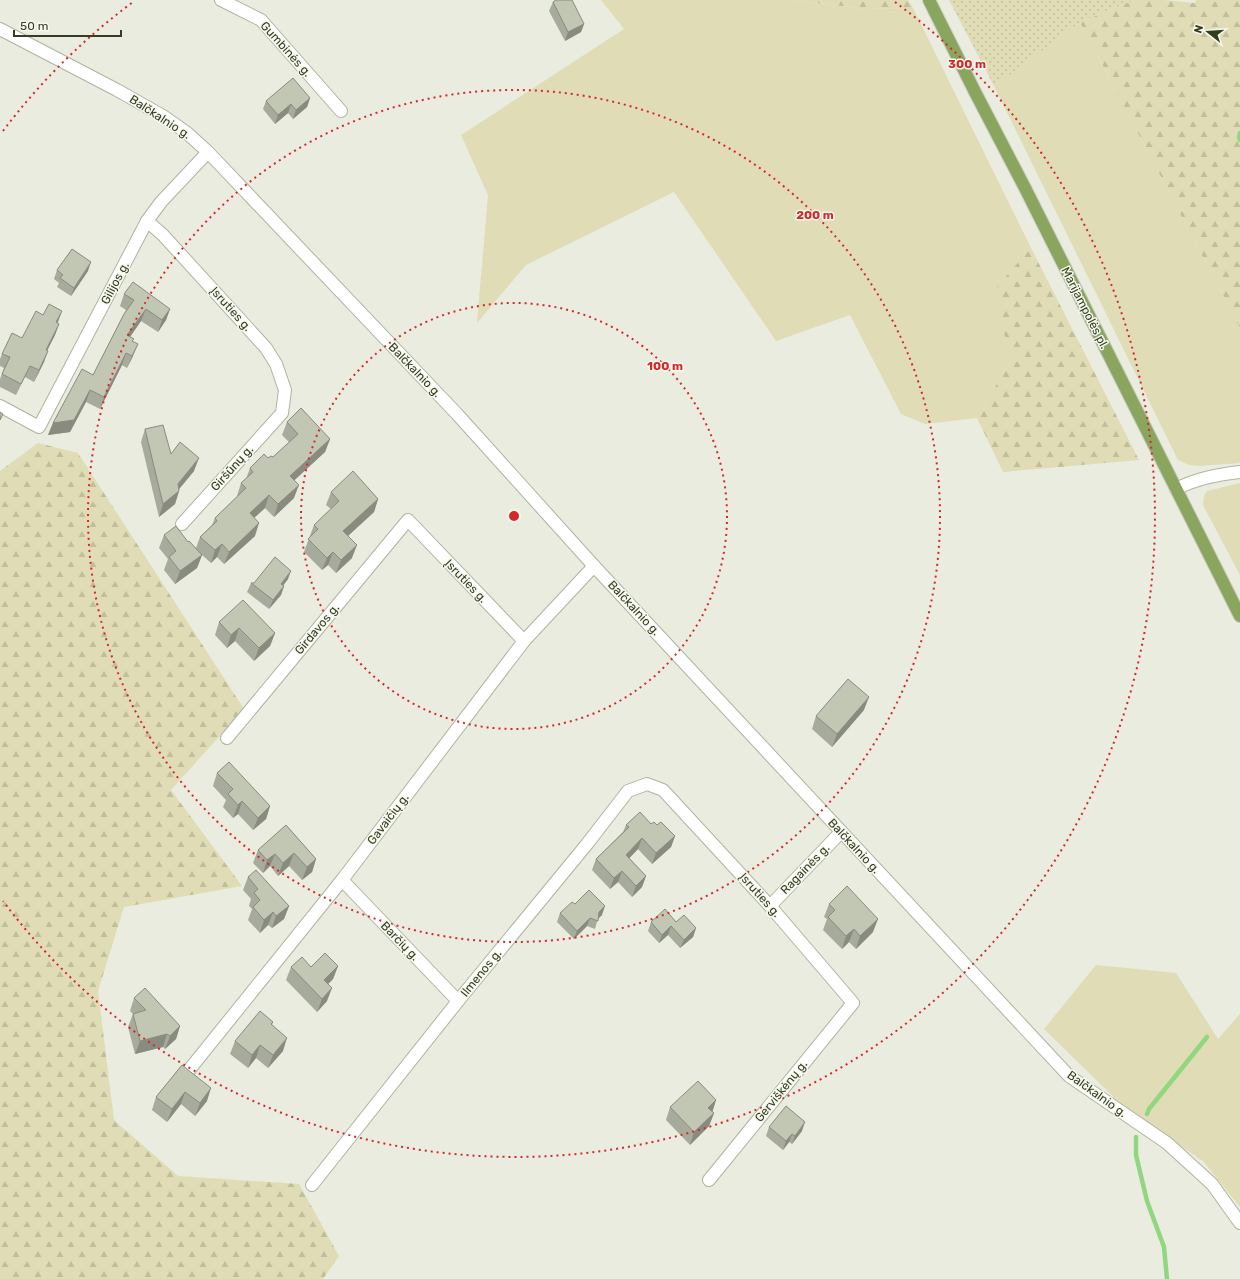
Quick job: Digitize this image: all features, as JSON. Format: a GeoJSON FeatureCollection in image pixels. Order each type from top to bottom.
{"type":"FeatureCollection","features":[{"type":"Feature","properties":{"kind":"main road","name":"Marijampolės pl."},"geometry":{"type":"LineString","coordinates":[[929,0],[1029,195],[1240,616]]}},
{"type":"Feature","properties":{"kind":"street","name":"Gumbinės g."},"geometry":{"type":"LineString","coordinates":[[221,0],[261,20],[341,111]]}},
{"type":"Feature","properties":{"kind":"street","name":"Balčkalnio g."},"geometry":{"type":"LineString","coordinates":[[0,29],[117,90],[163,116],[187,133],[208,152],[457,414],[594,566],[1069,1076],[1167,1143],[1212,1184],[1240,1223]]}},
{"type":"Feature","properties":{"kind":"street","name":"Gilijos g."},"geometry":{"type":"LineString","coordinates":[[0,406],[39,427],[147,221],[161,202],[208,152]]}},
{"type":"Feature","properties":{"kind":"street","name":"Įsruties g."},"geometry":{"type":"LineString","coordinates":[[147,221],[163,235],[266,348],[276,364],[285,390],[282,413]]}},
{"type":"Feature","properties":{"kind":"street","name":"Giršūnų g."},"geometry":{"type":"LineString","coordinates":[[182,524],[282,413]]}},
{"type":"Feature","properties":{"kind":"street"},"geometry":{"type":"LineString","coordinates":[[1176,489],[1203,478],[1240,472]]}},
{"type":"Feature","properties":{"kind":"street","name":"Įsruties g."},"geometry":{"type":"LineString","coordinates":[[408,520],[524,641]]}},
{"type":"Feature","properties":{"kind":"street","name":"Girdavos g."},"geometry":{"type":"LineString","coordinates":[[227,738],[408,520]]}},
{"type":"Feature","properties":{"kind":"street","name":"Gavaičių g."},"geometry":{"type":"LineString","coordinates":[[184,1075],[342,880],[524,641],[594,566]]}},
{"type":"Feature","properties":{"kind":"street","name":"Ilmenos g."},"geometry":{"type":"LineString","coordinates":[[312,1185],[458,1001],[587,844],[628,791],[647,784],[663,790]]}},
{"type":"Feature","properties":{"kind":"street","name":"Įsruties g."},"geometry":{"type":"LineString","coordinates":[[663,790],[770,906],[853,1003]]}},
{"type":"Feature","properties":{"kind":"street","name":"Ragainės g."},"geometry":{"type":"LineString","coordinates":[[770,906],[841,832]]}},
{"type":"Feature","properties":{"kind":"street","name":"Barčių g."},"geometry":{"type":"LineString","coordinates":[[342,880],[458,1001]]}},
{"type":"Feature","properties":{"kind":"street","name":"Gerviškėnų g."},"geometry":{"type":"LineString","coordinates":[[709,1180],[853,1003]]}},
{"type":"Feature","properties":{"kind":"green space"},"geometry":{"type":"Polygon","coordinates":[[[601,0],[794,0],[866,9],[913,8],[1031,248],[996,290],[1010,361],[977,418],[925,424],[901,414],[850,315],[776,341],[674,192],[526,265],[477,323],[488,195],[461,135],[624,29],[601,0]]]}},
{"type":"Feature","properties":{"kind":"green space"},"geometry":{"type":"Polygon","coordinates":[[[794,0],[908,0],[913,8],[866,9],[794,0]]]}},
{"type":"Feature","properties":{"kind":"green space"},"geometry":{"type":"Polygon","coordinates":[[[949,0],[1134,0],[1080,22],[994,86],[949,0]]]}},
{"type":"Feature","properties":{"kind":"green space"},"geometry":{"type":"Polygon","coordinates":[[[1134,0],[1163,0],[1195,3],[1196,0],[1240,0],[1240,328],[1080,22],[1134,0]]]}},
{"type":"Feature","properties":{"kind":"green space"},"geometry":{"type":"Polygon","coordinates":[[[1080,22],[1240,328],[1240,463],[1199,466],[1189,465],[1178,460],[994,86],[1080,22]]]}},
{"type":"Feature","properties":{"kind":"green space"},"geometry":{"type":"Polygon","coordinates":[[[1031,248],[1139,460],[1003,472],[977,418],[1010,361],[995,289],[1031,248]]]}},
{"type":"Feature","properties":{"kind":"green space"},"geometry":{"type":"Polygon","coordinates":[[[38,443],[78,453],[244,709],[171,790],[242,886],[124,907],[98,991],[114,1120],[178,1176],[299,1184],[339,1256],[323,1279],[0,1279],[0,471],[38,443]]]}},
{"type":"Feature","properties":{"kind":"green space"},"geometry":{"type":"Polygon","coordinates":[[[1240,483],[1240,575],[1203,505],[1204,496],[1207,491],[1240,483]]]}},
{"type":"Feature","properties":{"kind":"green space"},"geometry":{"type":"Polygon","coordinates":[[[1096,965],[1176,973],[1218,1039],[1240,1014],[1240,1207],[1203,1161],[1128,1111],[1044,1029],[1096,965]]]}},
{"type":"Feature","properties":{"kind":"building"},"geometry":{"type":"Polygon","coordinates":[[[556,0],[572,0],[584,24],[568,32],[553,2],[556,0]]]}},
{"type":"Feature","properties":{"kind":"building"},"geometry":{"type":"Polygon","coordinates":[[[293,78],[310,98],[296,110],[291,104],[278,115],[266,101],[293,78]]]}},
{"type":"Feature","properties":{"kind":"building"},"geometry":{"type":"Polygon","coordinates":[[[72,249],[91,262],[74,288],[60,278],[63,275],[57,270],[72,249]]]}},
{"type":"Feature","properties":{"kind":"building"},"geometry":{"type":"Polygon","coordinates":[[[133,282],[170,309],[162,320],[146,309],[127,335],[134,339],[132,341],[138,344],[132,356],[126,353],[104,397],[90,390],[74,420],[53,423],[82,369],[93,375],[124,314],[134,300],[124,294],[133,282]]]}},
{"type":"Feature","properties":{"kind":"building"},"geometry":{"type":"Polygon","coordinates":[[[49,304],[62,311],[56,322],[59,324],[46,350],[48,351],[39,370],[30,366],[21,384],[2,374],[10,357],[2,354],[12,333],[22,338],[36,311],[43,315],[49,304]]]}},
{"type":"Feature","properties":{"kind":"building"},"geometry":{"type":"Polygon","coordinates":[[[301,408],[330,439],[290,476],[299,485],[278,504],[269,495],[250,513],[259,523],[229,552],[222,544],[215,550],[200,537],[217,521],[215,518],[246,488],[241,483],[253,472],[250,468],[264,454],[268,458],[271,456],[273,457],[298,434],[287,422],[301,408]]]}},
{"type":"Feature","properties":{"kind":"building"},"geometry":{"type":"Polygon","coordinates":[[[0,412],[3,414],[0,420],[0,412]]]}},
{"type":"Feature","properties":{"kind":"building"},"geometry":{"type":"Polygon","coordinates":[[[163,425],[171,454],[180,442],[199,458],[178,484],[179,491],[163,504],[145,429],[163,425]]]}},
{"type":"Feature","properties":{"kind":"building"},"geometry":{"type":"Polygon","coordinates":[[[353,471],[378,499],[343,531],[357,545],[341,560],[333,552],[327,558],[308,539],[318,529],[314,525],[339,501],[331,492],[353,471]]]}},
{"type":"Feature","properties":{"kind":"building"},"geometry":{"type":"Polygon","coordinates":[[[176,526],[188,542],[189,541],[202,555],[180,571],[169,557],[176,551],[164,535],[176,526]]]}},
{"type":"Feature","properties":{"kind":"building"},"geometry":{"type":"Polygon","coordinates":[[[275,557],[291,571],[281,584],[284,586],[273,600],[251,583],[254,583],[275,557]]]}},
{"type":"Feature","properties":{"kind":"building"},"geometry":{"type":"Polygon","coordinates":[[[243,600],[275,633],[259,648],[239,628],[231,635],[219,622],[243,600]]]}},
{"type":"Feature","properties":{"kind":"building"},"geometry":{"type":"Polygon","coordinates":[[[848,679],[869,697],[837,734],[816,716],[848,679]]]}},
{"type":"Feature","properties":{"kind":"building"},"geometry":{"type":"Polygon","coordinates":[[[229,762],[270,806],[258,818],[242,801],[238,805],[228,794],[233,789],[217,773],[229,762]]]}},
{"type":"Feature","properties":{"kind":"building"},"geometry":{"type":"Polygon","coordinates":[[[640,812],[651,824],[654,822],[657,825],[661,822],[675,836],[656,853],[642,838],[626,855],[646,876],[636,886],[622,871],[614,878],[596,859],[629,827],[626,825],[640,812]]]}},
{"type":"Feature","properties":{"kind":"building"},"geometry":{"type":"Polygon","coordinates":[[[286,825],[316,859],[307,867],[294,853],[283,863],[275,854],[267,860],[258,850],[286,825]]]}},
{"type":"Feature","properties":{"kind":"building"},"geometry":{"type":"Polygon","coordinates":[[[256,870],[289,906],[276,916],[273,912],[264,920],[253,907],[260,900],[254,893],[258,889],[248,877],[256,870]]]}},
{"type":"Feature","properties":{"kind":"building"},"geometry":{"type":"Polygon","coordinates":[[[847,886],[878,919],[860,936],[854,929],[846,936],[828,917],[835,910],[829,904],[847,886]]]}},
{"type":"Feature","properties":{"kind":"building"},"geometry":{"type":"Polygon","coordinates":[[[589,890],[605,906],[599,912],[598,921],[590,918],[577,931],[560,913],[572,902],[575,904],[589,890]]]}},
{"type":"Feature","properties":{"kind":"building"},"geometry":{"type":"Polygon","coordinates":[[[665,909],[676,922],[684,915],[696,928],[684,940],[671,926],[662,935],[651,922],[665,909]]]}},
{"type":"Feature","properties":{"kind":"building"},"geometry":{"type":"Polygon","coordinates":[[[325,953],[338,966],[324,980],[332,988],[322,999],[291,967],[302,957],[311,967],[325,953]]]}},
{"type":"Feature","properties":{"kind":"building"},"geometry":{"type":"Polygon","coordinates":[[[145,988],[180,1026],[170,1036],[167,1034],[140,1041],[133,1014],[146,1010],[134,998],[145,988]]]}},
{"type":"Feature","properties":{"kind":"building"},"geometry":{"type":"Polygon","coordinates":[[[260,1011],[273,1022],[271,1024],[287,1038],[273,1055],[260,1045],[252,1055],[235,1041],[260,1011]]]}},
{"type":"Feature","properties":{"kind":"building"},"geometry":{"type":"Polygon","coordinates":[[[182,1065],[211,1088],[200,1103],[185,1092],[172,1109],[156,1097],[182,1065]]]}},
{"type":"Feature","properties":{"kind":"building"},"geometry":{"type":"Polygon","coordinates":[[[698,1081],[716,1100],[708,1108],[714,1113],[694,1132],[670,1107],[698,1081]]]}},
{"type":"Feature","properties":{"kind":"building"},"geometry":{"type":"Polygon","coordinates":[[[786,1106],[805,1122],[795,1136],[792,1134],[786,1141],[769,1127],[786,1106]]]}},
{"type":"Feature","properties":{"kind":"waterway"},"geometry":{"type":"LineString","coordinates":[[1240,133],[1240,140]]}},
{"type":"Feature","properties":{"kind":"waterway"},"geometry":{"type":"LineString","coordinates":[[1147,1114],[1149,1109],[1207,1037]]}},
{"type":"Feature","properties":{"kind":"waterway"},"geometry":{"type":"LineString","coordinates":[[1136,1137],[1136,1155],[1147,1201],[1164,1247],[1167,1279]]}}]}
